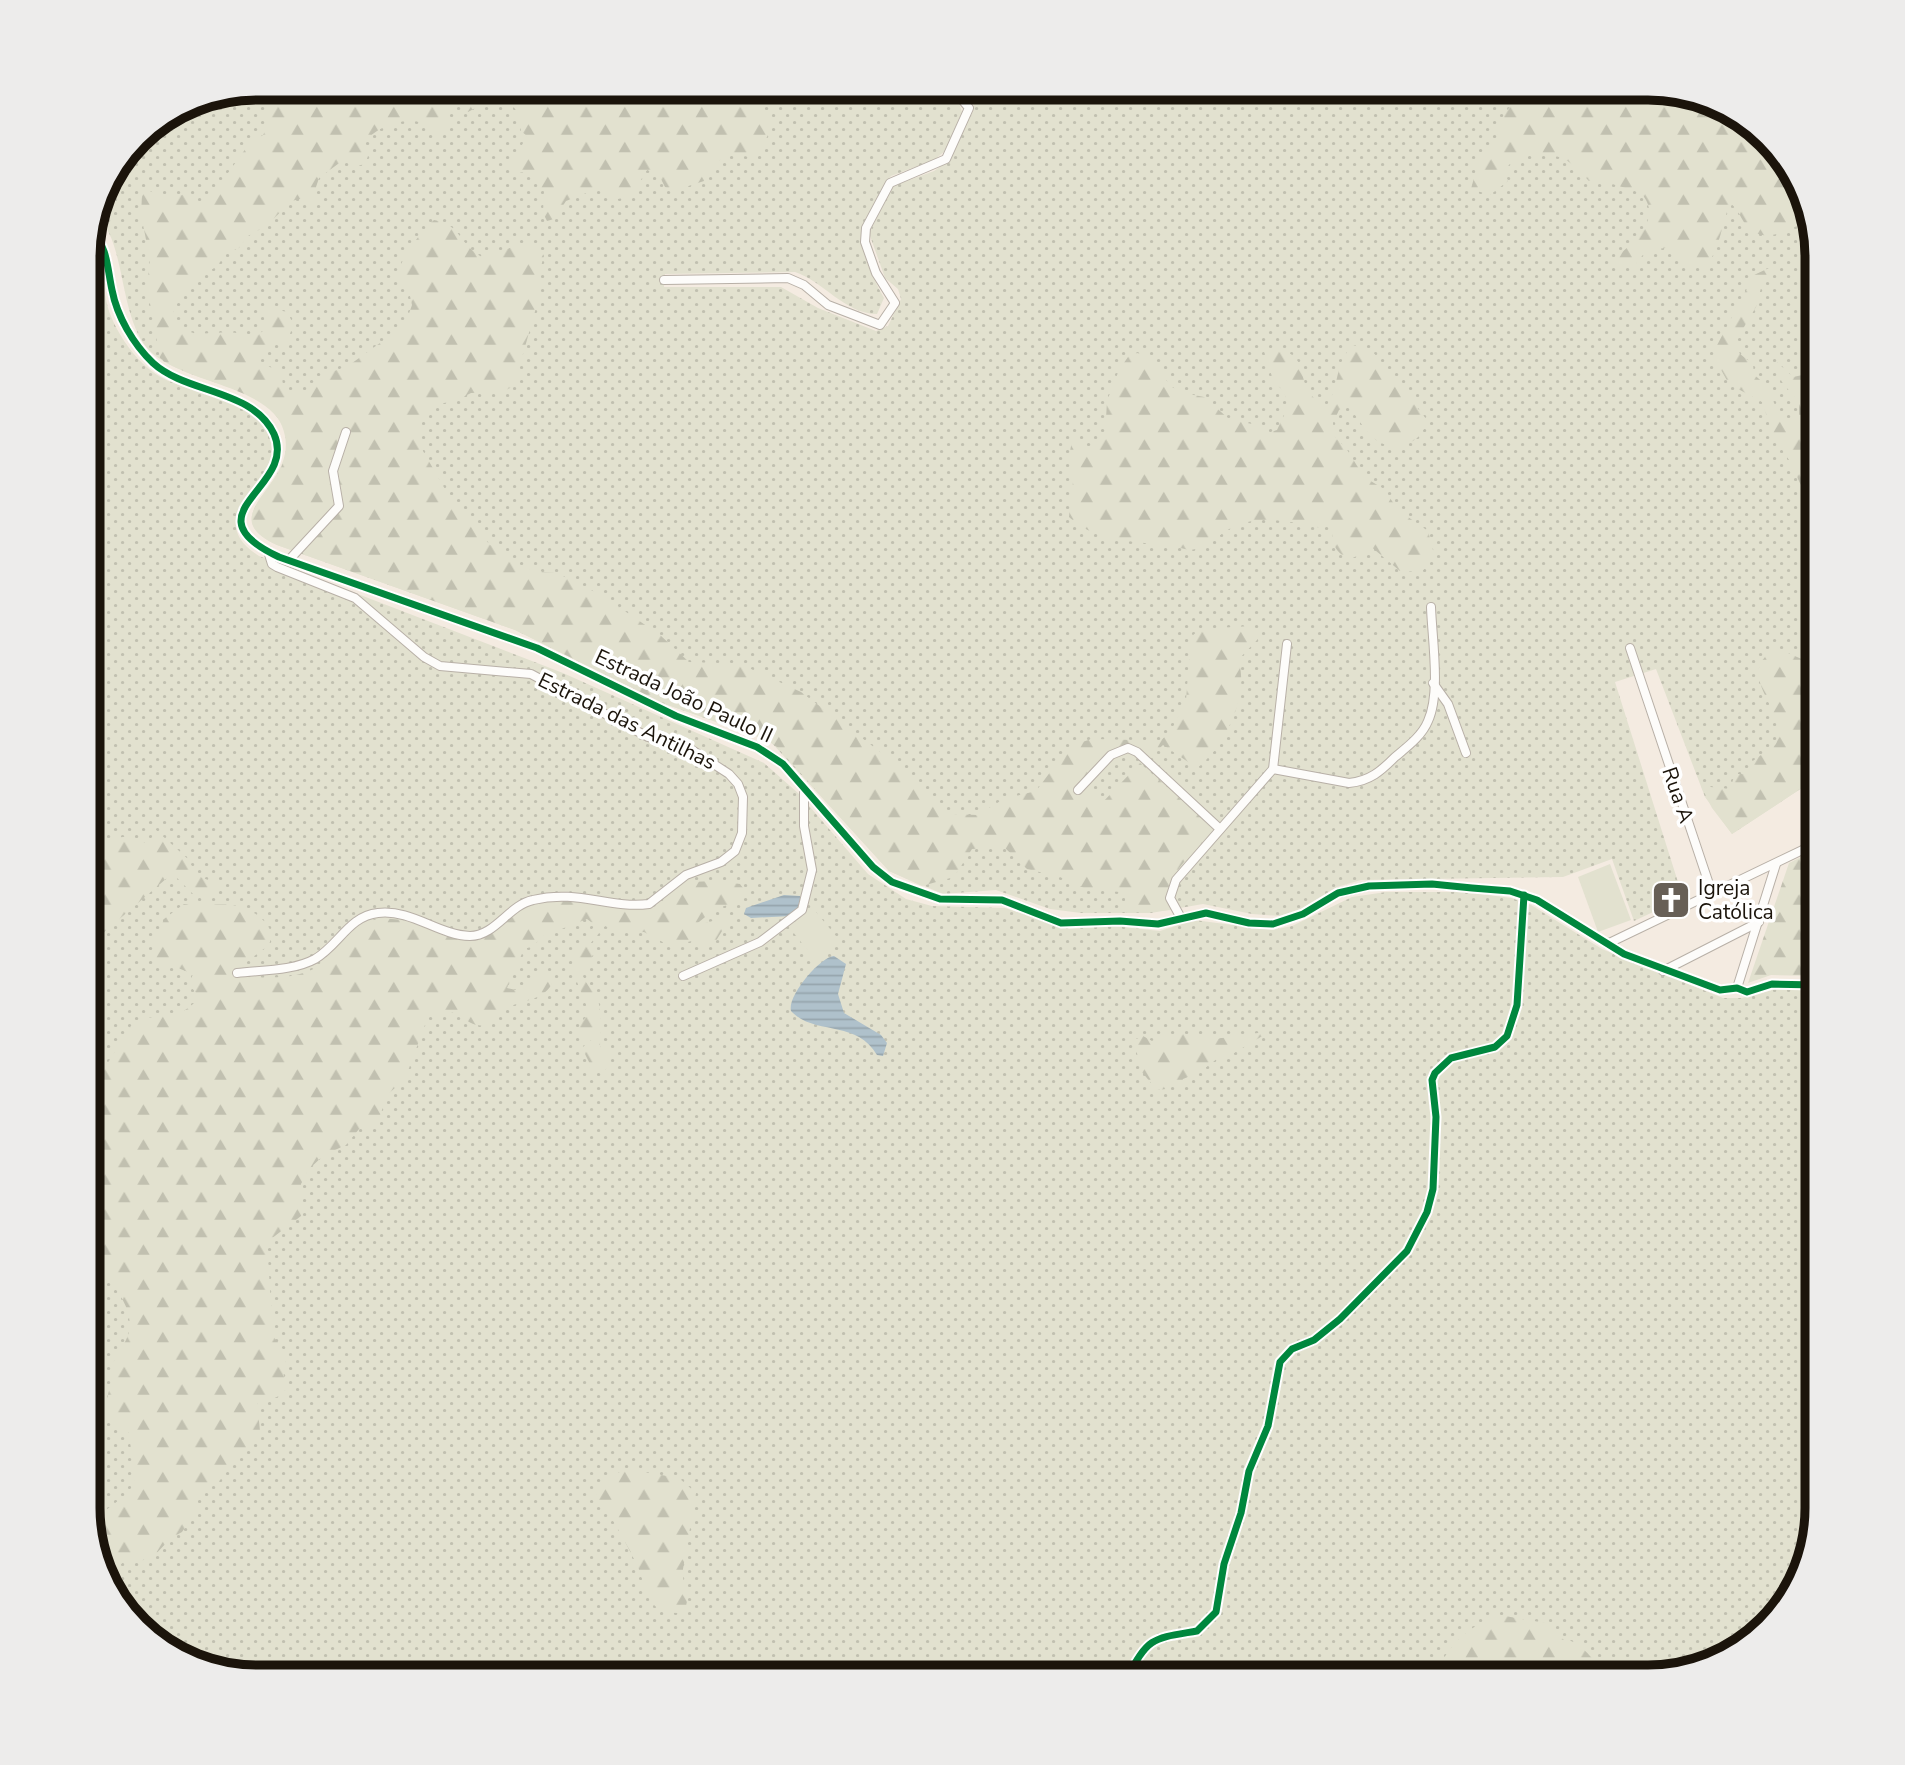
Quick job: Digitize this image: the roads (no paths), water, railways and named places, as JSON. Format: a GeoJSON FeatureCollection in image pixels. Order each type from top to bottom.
{"type":"FeatureCollection","features":[{"type":"Feature","properties":{"kind":"street"},"geometry":{"type":"LineString","coordinates":[[664,280],[788,278],[804,285],[828,305],[880,325],[895,303],[876,273],[865,242],[866,228],[890,183],[938,164],[951,150],[969,108],[962,100]]}},
{"type":"Feature","properties":{"kind":"street","name":"Estrada João Paulo II"},"geometry":{"type":"LineString","coordinates":[[100,245],[108,259],[117,309],[148,358],[175,378],[244,405],[271,429],[277,445],[275,466],[248,502],[241,523],[246,537],[289,560],[537,648],[676,716],[768,753],[873,867],[892,882],[930,897],[950,901],[1002,900],[1061,923],[1120,921],[1158,924],[1206,913],[1249,923],[1273,924],[1303,914],[1338,893],[1369,886],[1432,884],[1524,895],[1551,907],[1607,944],[1663,971],[1720,990],[1737,988],[1747,992],[1772,984],[1805,985]]}},
{"type":"Feature","properties":{"kind":"street"},"geometry":{"type":"LineString","coordinates":[[289,560],[339,506],[333,471],[346,432]]}},
{"type":"Feature","properties":{"kind":"street","name":"Estrada das Antilhas"},"geometry":{"type":"LineString","coordinates":[[237,973],[312,961],[332,946],[356,921],[378,913],[398,914],[473,936],[488,930],[520,904],[543,897],[579,895],[649,904],[686,875],[729,857],[740,843],[744,818],[738,784],[723,769],[692,750],[648,737],[531,674],[514,670],[440,666],[424,657],[355,598],[277,568],[272,564],[268,551]]}},
{"type":"Feature","properties":{"kind":"street"},"geometry":{"type":"LineString","coordinates":[[1273,769],[1349,783],[1371,778],[1425,727],[1432,709],[1431,607]]}},
{"type":"Feature","properties":{"kind":"street"},"geometry":{"type":"LineString","coordinates":[[1181,918],[1170,898],[1172,887],[1273,769],[1287,644]]}},
{"type":"Feature","properties":{"kind":"street","name":"Rua A"},"geometry":{"type":"LineString","coordinates":[[1630,648],[1712,893]]}},
{"type":"Feature","properties":{"kind":"street"},"geometry":{"type":"LineString","coordinates":[[1433,683],[1448,704],[1466,753]]}},
{"type":"Feature","properties":{"kind":"street"},"geometry":{"type":"LineString","coordinates":[[1078,790],[1111,755],[1128,748],[1137,752],[1220,830]]}},
{"type":"Feature","properties":{"kind":"street"},"geometry":{"type":"LineString","coordinates":[[683,976],[760,942],[802,910],[812,870],[804,826],[804,789]]}},
{"type":"Feature","properties":{"kind":"street"},"geometry":{"type":"LineString","coordinates":[[1607,944],[1805,849]]}},
{"type":"Feature","properties":{"kind":"street"},"geometry":{"type":"LineString","coordinates":[[1737,988],[1776,864]]}},
{"type":"Feature","properties":{"kind":"street"},"geometry":{"type":"LineString","coordinates":[[1134,1665],[1151,1641],[1166,1634],[1197,1631],[1216,1612],[1224,1563],[1241,1513],[1249,1471],[1268,1426],[1280,1362],[1292,1349],[1322,1335],[1349,1311],[1395,1267],[1415,1238],[1431,1200],[1434,1181],[1436,1117],[1432,1080],[1437,1069],[1451,1058],[1495,1047],[1507,1036],[1517,1005],[1524,895]]}},
{"type":"Feature","properties":{"kind":"street"},"geometry":{"type":"LineString","coordinates":[[1663,971],[1759,922]]}},
{"type":"Feature","properties":{"kind":"water"},"geometry":{"type":"Polygon","coordinates":[[[784,895],[800,896],[800,907],[792,916],[751,918],[744,914],[746,908],[784,895]]]}},
{"type":"Feature","properties":{"kind":"water"},"geometry":{"type":"Polygon","coordinates":[[[834,956],[846,964],[838,994],[844,1013],[881,1035],[887,1043],[883,1056],[877,1055],[858,1036],[800,1019],[791,1011],[794,996],[806,978],[821,963],[834,956]]]}},
{"type":"Feature","properties":{"kind":"place","name":"Igreja Católica"},"geometry":{"type":"Point","coordinates":[1671,900]}}]}
